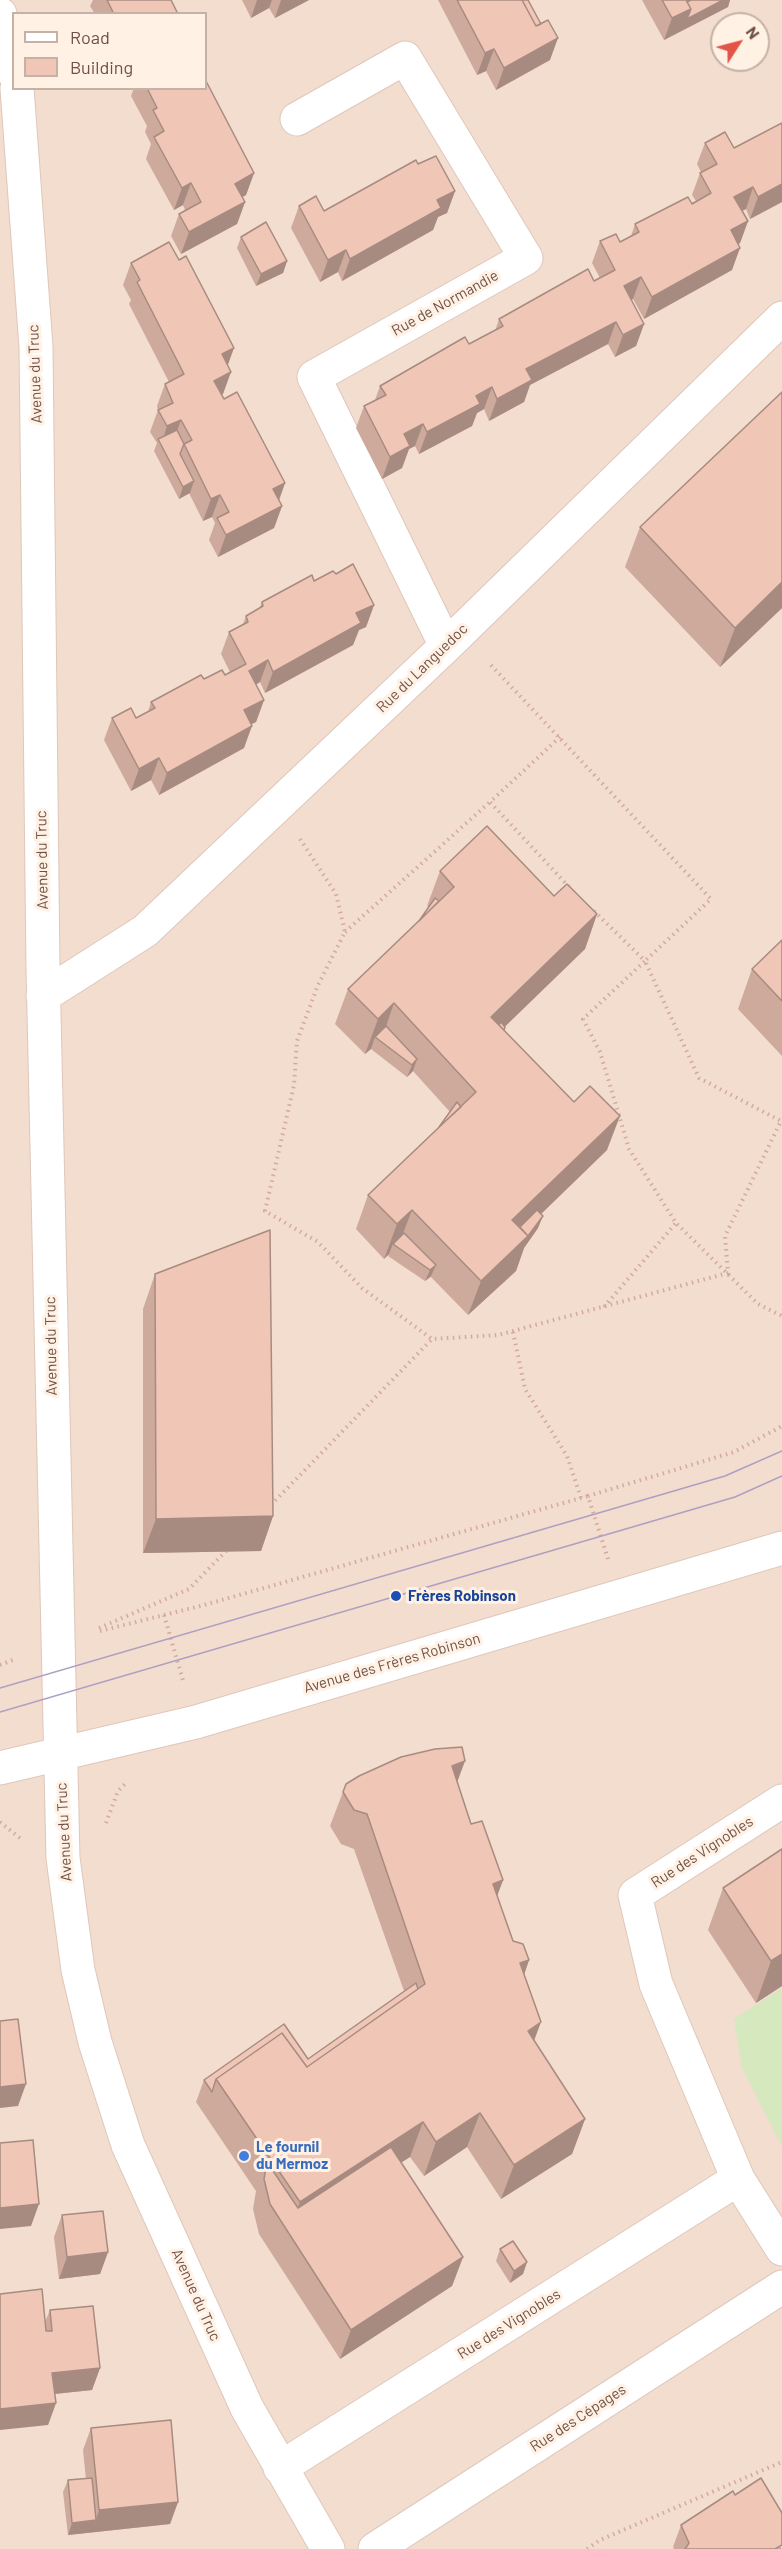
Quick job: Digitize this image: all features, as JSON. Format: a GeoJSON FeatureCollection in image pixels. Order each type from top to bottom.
{"type":"FeatureCollection","features":[{"type":"Feature","properties":{"kind":"street"},"geometry":{"type":"LineString","coordinates":[[0,14],[12,65]]}},
{"type":"Feature","properties":{"kind":"street","name":"Rue de Normandie"},"geometry":{"type":"LineString","coordinates":[[297,119],[405,58],[526,258],[314,377],[446,646]]}},
{"type":"Feature","properties":{"kind":"street","name":"Avenue du Truc"},"geometry":{"type":"LineString","coordinates":[[17,90],[36,347],[43,996],[70,1637],[60,1754],[63,1858],[78,1970],[95,2042],[128,2145],[247,2408],[328,2549]]}},
{"type":"Feature","properties":{"kind":"street","name":"Rue du Languedoc"},"geometry":{"type":"LineString","coordinates":[[43,996],[145,931],[446,646],[782,318]]}},
{"type":"Feature","properties":{"kind":"street","name":"Avenue des Frères Robinson"},"geometry":{"type":"LineString","coordinates":[[0,1768],[196,1722],[782,1548]]}},
{"type":"Feature","properties":{"kind":"street","name":"Rue des Vignobles"},"geometry":{"type":"LineString","coordinates":[[782,1801],[635,1895],[656,1984],[738,2179],[782,2249]]}},
{"type":"Feature","properties":{"kind":"street","name":"Rue des Vignobles"},"geometry":{"type":"LineString","coordinates":[[280,2468],[738,2179]]}},
{"type":"Feature","properties":{"kind":"street","name":"Rue des Cépages"},"geometry":{"type":"LineString","coordinates":[[375,2549],[782,2287]]}},
{"type":"Feature","properties":{"kind":"path"},"geometry":{"type":"LineString","coordinates":[[446,646],[485,658],[711,899],[583,1019],[600,1052],[629,1149],[676,1223],[758,1304],[782,1316]]}},
{"type":"Feature","properties":{"kind":"path"},"geometry":{"type":"LineString","coordinates":[[560,737],[345,932],[318,985],[297,1041],[294,1085],[265,1210],[318,1242],[362,1287],[432,1339],[513,1332],[728,1274]]}},
{"type":"Feature","properties":{"kind":"path"},"geometry":{"type":"LineString","coordinates":[[490,802],[572,890]]}},
{"type":"Feature","properties":{"kind":"path"},"geometry":{"type":"LineString","coordinates":[[298,837],[336,894],[345,932]]}},
{"type":"Feature","properties":{"kind":"path"},"geometry":{"type":"LineString","coordinates":[[588,906],[645,961],[699,1078],[781,1121],[725,1236],[728,1274]]}},
{"type":"Feature","properties":{"kind":"path"},"geometry":{"type":"LineString","coordinates":[[604,1307],[676,1223]]}},
{"type":"Feature","properties":{"kind":"path"},"geometry":{"type":"LineString","coordinates":[[513,1332],[525,1389],[567,1456],[581,1498]]}},
{"type":"Feature","properties":{"kind":"path"},"geometry":{"type":"LineString","coordinates":[[270,1506],[432,1339]]}},
{"type":"Feature","properties":{"kind":"path"},"geometry":{"type":"LineString","coordinates":[[0,1665],[14,1662],[22,1645],[70,1637],[204,1605],[588,1496],[734,1452],[782,1426]]}},
{"type":"Feature","properties":{"kind":"path"},"geometry":{"type":"LineString","coordinates":[[588,1496],[620,1596]]}},
{"type":"Feature","properties":{"kind":"path"},"geometry":{"type":"LineString","coordinates":[[70,1637],[189,1589],[229,1548]]}},
{"type":"Feature","properties":{"kind":"path"},"geometry":{"type":"LineString","coordinates":[[587,2549],[600,2541],[782,2462]]}},
{"type":"Feature","properties":{"kind":"shaded area"},"geometry":{"type":"Polygon","coordinates":[[[0,0],[782,0],[782,2549],[0,2549],[0,0]]]}},
{"type":"Feature","properties":{"kind":"green space"},"geometry":{"type":"Polygon","coordinates":[[[782,1988],[782,2147],[742,2068],[734,2019],[782,1988]]]}},
{"type":"Feature","properties":{"kind":"building"},"geometry":{"type":"Polygon","coordinates":[[[107,0],[171,0],[177,12],[113,12],[107,0]]]}},
{"type":"Feature","properties":{"kind":"building"},"geometry":{"type":"Polygon","coordinates":[[[457,0],[522,0],[536,26],[548,20],[558,38],[504,68],[494,49],[485,53],[457,0]]]}},
{"type":"Feature","properties":{"kind":"building"},"geometry":{"type":"Polygon","coordinates":[[[522,0],[528,0],[541,24],[536,26],[522,0]]]}},
{"type":"Feature","properties":{"kind":"building"},"geometry":{"type":"Polygon","coordinates":[[[662,0],[686,0],[691,9],[672,18],[662,0]]]}},
{"type":"Feature","properties":{"kind":"building"},"geometry":{"type":"Polygon","coordinates":[[[723,0],[687,19],[691,9],[687,2],[723,0]]]}},
{"type":"Feature","properties":{"kind":"building"},"geometry":{"type":"Polygon","coordinates":[[[207,83],[254,173],[235,184],[245,202],[189,232],[179,214],[201,202],[191,183],[182,188],[154,137],[164,131],[153,110],[157,108],[148,90],[207,90],[207,83]]]}},
{"type":"Feature","properties":{"kind":"building"},"geometry":{"type":"Polygon","coordinates":[[[782,123],[782,184],[758,197],[753,187],[734,197],[748,221],[731,230],[740,248],[652,297],[641,277],[624,286],[644,324],[623,335],[616,322],[526,369],[532,380],[497,399],[492,387],[476,396],[480,404],[427,432],[423,424],[404,434],[410,446],[390,457],[364,406],[386,395],[380,386],[465,337],[469,344],[503,326],[499,319],[588,269],[594,281],[615,270],[600,241],[616,234],[620,242],[639,232],[635,224],[688,197],[692,204],[711,193],[700,173],[717,164],[705,143],[725,132],[734,148],[782,123]]]}},
{"type":"Feature","properties":{"kind":"building"},"geometry":{"type":"Polygon","coordinates":[[[436,156],[455,191],[437,200],[441,208],[350,259],[346,250],[328,260],[299,206],[316,196],[324,211],[416,160],[418,164],[436,156]]]}},
{"type":"Feature","properties":{"kind":"building"},"geometry":{"type":"Polygon","coordinates":[[[266,222],[287,261],[261,274],[241,237],[266,222]]]}},
{"type":"Feature","properties":{"kind":"building"},"geometry":{"type":"Polygon","coordinates":[[[169,242],[179,260],[186,256],[234,348],[222,354],[231,372],[214,381],[224,399],[237,392],[285,483],[273,489],[282,506],[226,535],[217,518],[229,512],[220,495],[211,499],[184,444],[192,440],[181,420],[167,426],[158,410],[173,403],[165,384],[184,374],[137,282],[140,280],[131,263],[169,242]]]}},
{"type":"Feature","properties":{"kind":"building"},"geometry":{"type":"Polygon","coordinates":[[[782,392],[782,582],[735,628],[640,527],[782,392]]]}},
{"type":"Feature","properties":{"kind":"building"},"geometry":{"type":"Polygon","coordinates":[[[177,430],[184,444],[180,454],[194,481],[183,487],[158,439],[177,430]]]}},
{"type":"Feature","properties":{"kind":"building"},"geometry":{"type":"Polygon","coordinates":[[[353,564],[374,605],[356,613],[361,623],[273,672],[268,660],[249,671],[264,700],[244,710],[252,726],[167,773],[159,758],[139,769],[112,718],[131,708],[136,718],[155,708],[151,702],[201,675],[204,679],[222,670],[225,675],[246,664],[229,632],[248,622],[246,616],[263,606],[262,602],[312,575],[314,581],[333,571],[336,574],[353,564]]]}},
{"type":"Feature","properties":{"kind":"building"},"geometry":{"type":"Polygon","coordinates":[[[487,826],[554,896],[567,884],[597,914],[491,1017],[574,1102],[590,1086],[620,1116],[512,1220],[528,1236],[481,1281],[412,1210],[397,1224],[368,1195],[476,1092],[394,1003],[378,1019],[348,989],[454,887],[440,871],[487,826]]]}},
{"type":"Feature","properties":{"kind":"building"},"geometry":{"type":"Polygon","coordinates":[[[435,898],[439,901],[419,921],[435,898]]]}},
{"type":"Feature","properties":{"kind":"building"},"geometry":{"type":"Polygon","coordinates":[[[782,940],[782,1001],[752,969],[782,940]]]}},
{"type":"Feature","properties":{"kind":"building"},"geometry":{"type":"Polygon","coordinates":[[[386,1026],[417,1059],[412,1065],[375,1037],[386,1026]]]}},
{"type":"Feature","properties":{"kind":"building"},"geometry":{"type":"Polygon","coordinates":[[[457,1102],[461,1107],[439,1127],[457,1102]]]}},
{"type":"Feature","properties":{"kind":"building"},"geometry":{"type":"Polygon","coordinates":[[[537,1210],[543,1216],[528,1236],[520,1227],[537,1210]]]}},
{"type":"Feature","properties":{"kind":"building"},"geometry":{"type":"Polygon","coordinates":[[[270,1230],[273,1516],[156,1519],[155,1274],[270,1230]]]}},
{"type":"Feature","properties":{"kind":"building"},"geometry":{"type":"Polygon","coordinates":[[[404,1233],[436,1265],[430,1270],[393,1244],[404,1233]]]}},
{"type":"Feature","properties":{"kind":"building"},"geometry":{"type":"Polygon","coordinates":[[[462,1747],[465,1761],[452,1766],[471,1824],[482,1821],[503,1880],[493,1884],[513,1941],[523,1944],[529,1960],[520,1963],[541,2022],[528,2031],[585,2119],[514,2165],[480,2113],[436,2142],[423,2122],[300,2202],[216,2079],[282,2033],[307,2067],[425,1984],[367,1814],[354,1810],[343,1792],[346,1784],[359,1776],[401,1757],[435,1749],[462,1747]]]}},
{"type":"Feature","properties":{"kind":"building"},"geometry":{"type":"Polygon","coordinates":[[[782,1849],[782,1954],[771,1961],[723,1888],[782,1849]]]}},
{"type":"Feature","properties":{"kind":"building"},"geometry":{"type":"Polygon","coordinates":[[[416,1983],[418,1989],[307,2067],[282,2033],[216,2079],[212,2092],[204,2080],[284,2024],[308,2059],[416,1983]]]}},
{"type":"Feature","properties":{"kind":"building"},"geometry":{"type":"Polygon","coordinates":[[[18,2019],[26,2084],[0,2087],[0,2021],[18,2019]]]}},
{"type":"Feature","properties":{"kind":"building"},"geometry":{"type":"Polygon","coordinates":[[[33,2140],[39,2204],[0,2208],[0,2143],[33,2140]]]}},
{"type":"Feature","properties":{"kind":"building"},"geometry":{"type":"Polygon","coordinates":[[[391,2147],[463,2257],[351,2330],[270,2204],[264,2179],[267,2162],[298,2208],[391,2147]]]}},
{"type":"Feature","properties":{"kind":"building"},"geometry":{"type":"Polygon","coordinates":[[[103,2211],[108,2252],[67,2257],[62,2215],[103,2211]]]}},
{"type":"Feature","properties":{"kind":"building"},"geometry":{"type":"Polygon","coordinates":[[[513,2241],[527,2262],[514,2271],[500,2249],[513,2241]]]}},
{"type":"Feature","properties":{"kind":"building"},"geometry":{"type":"Polygon","coordinates":[[[42,2289],[46,2331],[52,2331],[50,2310],[93,2306],[100,2368],[52,2373],[56,2403],[0,2409],[0,2294],[42,2289]]]}},
{"type":"Feature","properties":{"kind":"building"},"geometry":{"type":"Polygon","coordinates":[[[171,2420],[178,2502],[99,2510],[91,2428],[171,2420]]]}},
{"type":"Feature","properties":{"kind":"building"},"geometry":{"type":"Polygon","coordinates":[[[92,2478],[96,2520],[72,2523],[68,2480],[92,2478]]]}},
{"type":"Feature","properties":{"kind":"building"},"geometry":{"type":"Polygon","coordinates":[[[761,2478],[782,2513],[782,2545],[775,2549],[685,2549],[689,2543],[681,2525],[733,2491],[735,2495],[761,2478]]]}},
{"type":"Feature","properties":{"kind":"tram line"},"geometry":{"type":"LineString","coordinates":[[0,1688],[725,1476],[782,1451]]}},
{"type":"Feature","properties":{"kind":"tram line"},"geometry":{"type":"LineString","coordinates":[[0,1712],[735,1497],[782,1476]]}},
{"type":"Feature","properties":{"kind":"place","name":"Frères Robinson"},"geometry":{"type":"Point","coordinates":[396,1596]}},
{"type":"Feature","properties":{"kind":"place","name":"Le fournil du Mermoz"},"geometry":{"type":"Point","coordinates":[244,2156]}}]}
